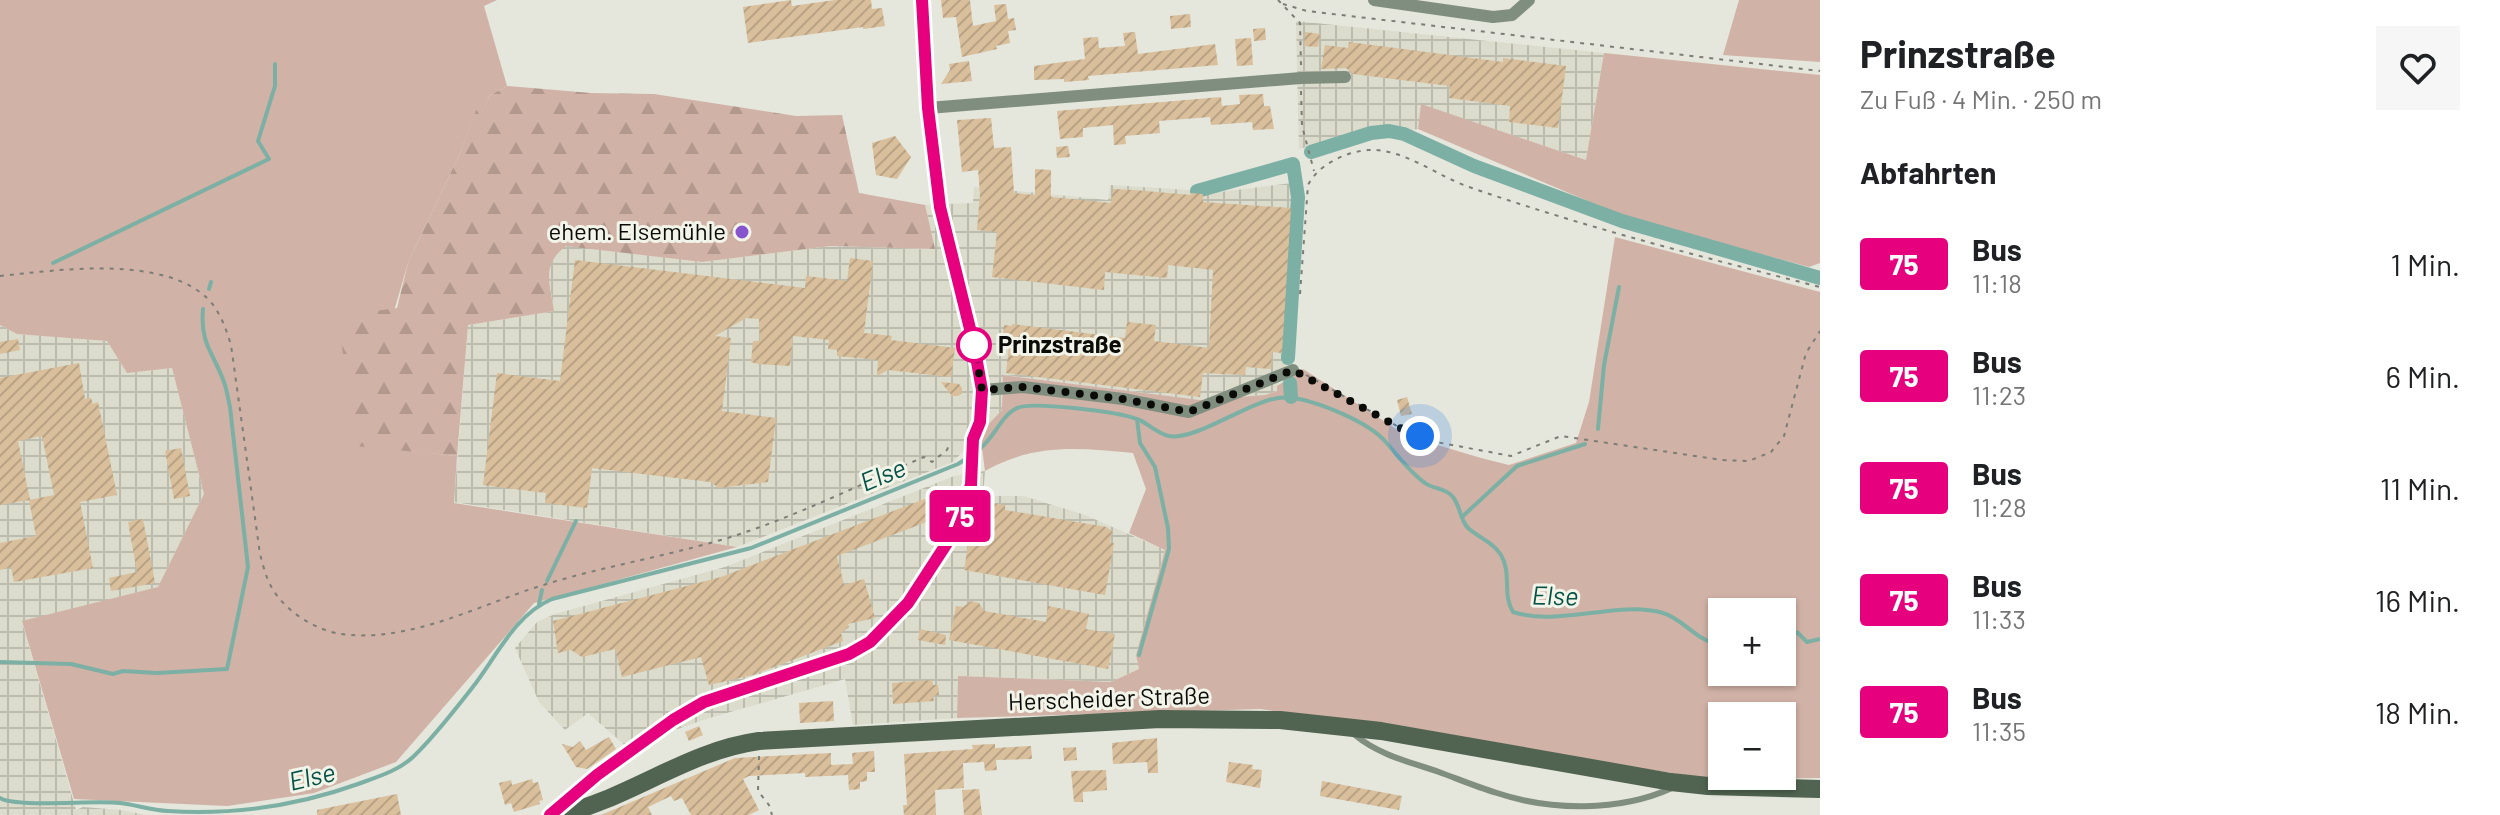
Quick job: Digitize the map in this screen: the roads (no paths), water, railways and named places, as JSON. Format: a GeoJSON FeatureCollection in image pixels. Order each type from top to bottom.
{"type":"FeatureCollection","features":[{"type":"Feature","properties":{"kind":"main road","name":"Herscheider Straße"},"geometry":{"type":"LineString","coordinates":[[558,815],[597,804],[708,752],[733,744],[1160,719],[1280,720],[1440,741],[1676,782],[1820,789]]}},
{"type":"Feature","properties":{"kind":"street"},"geometry":{"type":"LineString","coordinates":[[550,815],[597,775],[673,720],[704,702],[849,654],[870,642],[908,603],[936,562],[964,506],[971,485],[973,439],[980,422],[982,390],[940,207],[928,108],[923,0]]}},
{"type":"Feature","properties":{"kind":"street"},"geometry":{"type":"LineString","coordinates":[[1374,0],[1493,17],[1512,15],[1529,0]]}},
{"type":"Feature","properties":{"kind":"street"},"geometry":{"type":"LineString","coordinates":[[928,108],[1345,77]]}},
{"type":"Feature","properties":{"kind":"street"},"geometry":{"type":"LineString","coordinates":[[982,390],[1023,387],[1123,399],[1189,412],[1293,370]]}},
{"type":"Feature","properties":{"kind":"lane"},"geometry":{"type":"LineString","coordinates":[[1346,727],[1363,742],[1389,756],[1498,794],[1529,801],[1557,805],[1644,800],[1676,782]]}},
{"type":"Feature","properties":{"kind":"waterway"},"geometry":{"type":"LineString","coordinates":[[53,263],[269,159],[258,141],[275,86],[275,64]]}},
{"type":"Feature","properties":{"kind":"waterway"},"geometry":{"type":"LineString","coordinates":[[1311,152],[1371,133],[1389,131],[1404,134],[1474,166],[1622,221],[1820,278]]}},
{"type":"Feature","properties":{"kind":"waterway"},"geometry":{"type":"LineString","coordinates":[[1197,191],[1293,164],[1298,197],[1288,358]]}},
{"type":"Feature","properties":{"kind":"waterway"},"geometry":{"type":"LineString","coordinates":[[209,289],[211,282]]}},
{"type":"Feature","properties":{"kind":"waterway"},"geometry":{"type":"LineString","coordinates":[[1598,429],[1604,365],[1619,287]]}},
{"type":"Feature","properties":{"kind":"waterway"},"geometry":{"type":"LineString","coordinates":[[0,662],[71,664],[113,674],[123,671],[157,673],[227,669],[248,567],[230,407],[224,382],[205,340],[203,309]]}},
{"type":"Feature","properties":{"kind":"waterway"},"geometry":{"type":"LineString","coordinates":[[1290,383],[1291,397]]}},
{"type":"Feature","properties":{"kind":"waterway","name":"Else"},"geometry":{"type":"LineString","coordinates":[[976,452],[1011,412],[1026,406],[1113,413],[1137,419],[1164,435],[1180,436],[1266,401],[1278,398],[1303,400],[1362,424],[1383,439],[1419,478],[1452,496],[1468,528],[1501,555],[1513,612],[1550,617],[1646,610],[1671,616],[1708,641]]}},
{"type":"Feature","properties":{"kind":"waterway"},"geometry":{"type":"LineString","coordinates":[[1137,419],[1140,443],[1155,467],[1168,528],[1169,549],[1139,655]]}},
{"type":"Feature","properties":{"kind":"waterway"},"geometry":{"type":"LineString","coordinates":[[1463,516],[1517,466],[1585,444]]}},
{"type":"Feature","properties":{"kind":"waterway","name":"Else"},"geometry":{"type":"LineString","coordinates":[[0,798],[21,803],[108,802],[156,810],[217,812],[288,803],[358,784],[394,770],[413,757],[458,706],[516,626],[552,599],[751,548],[969,457]]}},
{"type":"Feature","properties":{"kind":"waterway"},"geometry":{"type":"LineString","coordinates":[[547,581],[576,521]]}},
{"type":"Feature","properties":{"kind":"waterway"},"geometry":{"type":"LineString","coordinates":[[539,604],[542,590]]}},
{"type":"Feature","properties":{"kind":"waterway","name":"Else"},"geometry":{"type":"LineString","coordinates":[[1796,632],[1807,642],[1820,639]]}},
{"type":"Feature","properties":{"kind":"place","name":"ehem. Elsemühle"},"geometry":{"type":"Point","coordinates":[742,232]}},
{"type":"Feature","properties":{"kind":"place","name":"Prinzstraße"},"geometry":{"type":"Point","coordinates":[974,345]}}]}
